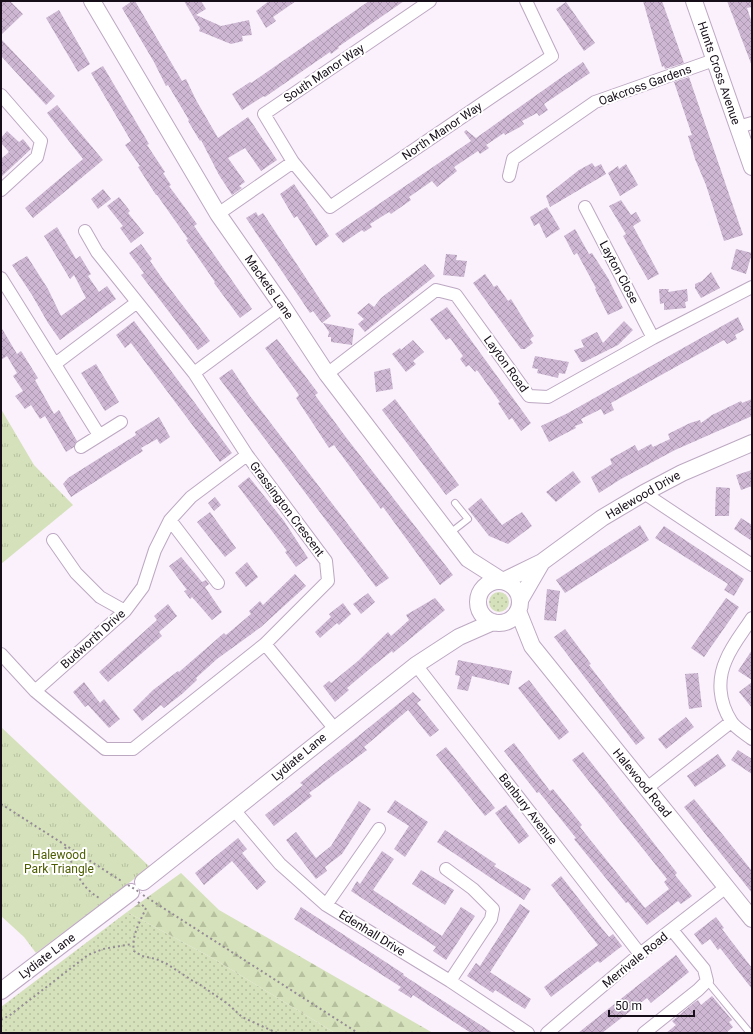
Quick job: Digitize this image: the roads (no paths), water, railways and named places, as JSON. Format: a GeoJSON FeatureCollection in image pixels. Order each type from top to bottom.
{"type":"FeatureCollection","features":[{"type":"Feature","properties":{"kind":"street","name":"Mackets Lane"},"geometry":{"type":"LineString","coordinates":[[92,1],[218,214],[283,307],[327,374],[468,559],[502,581]]}},
{"type":"Feature","properties":{"kind":"street","name":"South Manor Way"},"geometry":{"type":"LineString","coordinates":[[293,162],[264,114],[430,1]]}},
{"type":"Feature","properties":{"kind":"street","name":"North Manor Way"},"geometry":{"type":"LineString","coordinates":[[293,162],[330,207],[552,56],[528,1]]}},
{"type":"Feature","properties":{"kind":"street","name":"Hunts Cross Avenue"},"geometry":{"type":"LineString","coordinates":[[694,1],[714,60],[745,125],[752,167]]}},
{"type":"Feature","properties":{"kind":"street","name":"Oakcross Gardens"},"geometry":{"type":"LineString","coordinates":[[509,176],[513,159],[595,102],[714,60]]}},
{"type":"Feature","properties":{"kind":"street"},"geometry":{"type":"LineString","coordinates":[[1,96],[41,141],[36,157],[1,190]]}},
{"type":"Feature","properties":{"kind":"street"},"geometry":{"type":"LineString","coordinates":[[218,214],[293,162]]}},
{"type":"Feature","properties":{"kind":"street","name":"Layton Close"},"geometry":{"type":"LineString","coordinates":[[585,207],[653,338]]}},
{"type":"Feature","properties":{"kind":"street","name":"Grassington Crescent"},"geometry":{"type":"LineString","coordinates":[[1,654],[35,691],[105,749],[133,749],[264,644],[328,581],[326,561],[247,455],[194,373],[136,303],[97,252],[85,231]]}},
{"type":"Feature","properties":{"kind":"street"},"geometry":{"type":"LineString","coordinates":[[1,278],[99,435]]}},
{"type":"Feature","properties":{"kind":"street","name":"Layton Road"},"geometry":{"type":"LineString","coordinates":[[327,374],[436,290],[456,295],[529,396],[548,397],[653,338],[752,287]]}},
{"type":"Feature","properties":{"kind":"street"},"geometry":{"type":"LineString","coordinates":[[54,364],[136,303]]}},
{"type":"Feature","properties":{"kind":"street"},"geometry":{"type":"LineString","coordinates":[[194,373],[283,307]]}},
{"type":"Feature","properties":{"kind":"street"},"geometry":{"type":"LineString","coordinates":[[81,447],[121,422]]}},
{"type":"Feature","properties":{"kind":"street","name":"Halewood Drive"},"geometry":{"type":"LineString","coordinates":[[502,581],[542,562],[602,518],[644,493],[682,473],[752,443]]}},
{"type":"Feature","properties":{"kind":"street","name":"Budworth Drive"},"geometry":{"type":"LineString","coordinates":[[35,691],[125,611],[142,587],[155,550],[170,520],[191,497],[247,455]]}},
{"type":"Feature","properties":{"kind":"street"},"geometry":{"type":"LineString","coordinates":[[644,493],[752,566]]}},
{"type":"Feature","properties":{"kind":"street"},"geometry":{"type":"LineString","coordinates":[[170,520],[218,583]]}},
{"type":"Feature","properties":{"kind":"street"},"geometry":{"type":"LineString","coordinates":[[53,540],[76,573],[100,597],[125,611]]}},
{"type":"Feature","properties":{"kind":"street","name":"Mackets Lane"},"geometry":{"type":"LineString","coordinates":[[468,559],[478,601]]}},
{"type":"Feature","properties":{"kind":"street","name":"Halewood Drive"},"geometry":{"type":"LineString","coordinates":[[519,605],[542,562]]}},
{"type":"Feature","properties":{"kind":"street"},"geometry":{"type":"LineString","coordinates":[[502,581],[515,588],[519,605],[511,619],[497,623],[487,620],[478,601],[487,584],[502,581]]}},
{"type":"Feature","properties":{"kind":"street","name":"Lydiate Lane"},"geometry":{"type":"LineString","coordinates":[[459,637],[478,601]]}},
{"type":"Feature","properties":{"kind":"street","name":"Halewood Road"},"geometry":{"type":"LineString","coordinates":[[519,605],[532,646]]}},
{"type":"Feature","properties":{"kind":"street"},"geometry":{"type":"LineString","coordinates":[[752,618],[726,658],[720,674],[722,702],[731,722],[752,739]]}},
{"type":"Feature","properties":{"kind":"street","name":"Lydiate Lane"},"geometry":{"type":"LineString","coordinates":[[1,991],[235,811],[334,728],[416,665],[459,637],[497,623]]}},
{"type":"Feature","properties":{"kind":"street","name":"Halewood Road"},"geometry":{"type":"LineString","coordinates":[[497,623],[532,646],[752,920]]}},
{"type":"Feature","properties":{"kind":"street"},"geometry":{"type":"LineString","coordinates":[[264,644],[334,728]]}},
{"type":"Feature","properties":{"kind":"street","name":"Banbury Avenue"},"geometry":{"type":"LineString","coordinates":[[416,665],[640,954]]}},
{"type":"Feature","properties":{"kind":"street"},"geometry":{"type":"LineString","coordinates":[[647,788],[731,722]]}},
{"type":"Feature","properties":{"kind":"street","name":"Edenhall Drive"},"geometry":{"type":"LineString","coordinates":[[235,811],[280,864],[326,905],[450,981],[528,1033]]}},
{"type":"Feature","properties":{"kind":"street"},"geometry":{"type":"LineString","coordinates":[[326,905],[379,829]]}},
{"type":"Feature","properties":{"kind":"street"},"geometry":{"type":"LineString","coordinates":[[446,869],[473,889],[493,909],[491,919],[450,981]]}},
{"type":"Feature","properties":{"kind":"street","name":"Merrivale Road"},"geometry":{"type":"LineString","coordinates":[[547,1033],[640,954],[725,888]]}},
{"type":"Feature","properties":{"kind":"street"},"geometry":{"type":"LineString","coordinates":[[644,1033],[698,990],[707,981],[704,969],[672,930]]}},
{"type":"Feature","properties":{"kind":"lane"},"geometry":{"type":"LineString","coordinates":[[448,534],[468,519],[455,503]]}},
{"type":"Feature","properties":{"kind":"lane"},"geometry":{"type":"LineString","coordinates":[[707,981],[750,1033]]}},
{"type":"Feature","properties":{"kind":"park label","name":"Halewood Park Triangle"},"geometry":{"type":"Point","coordinates":[59,862]}}]}
